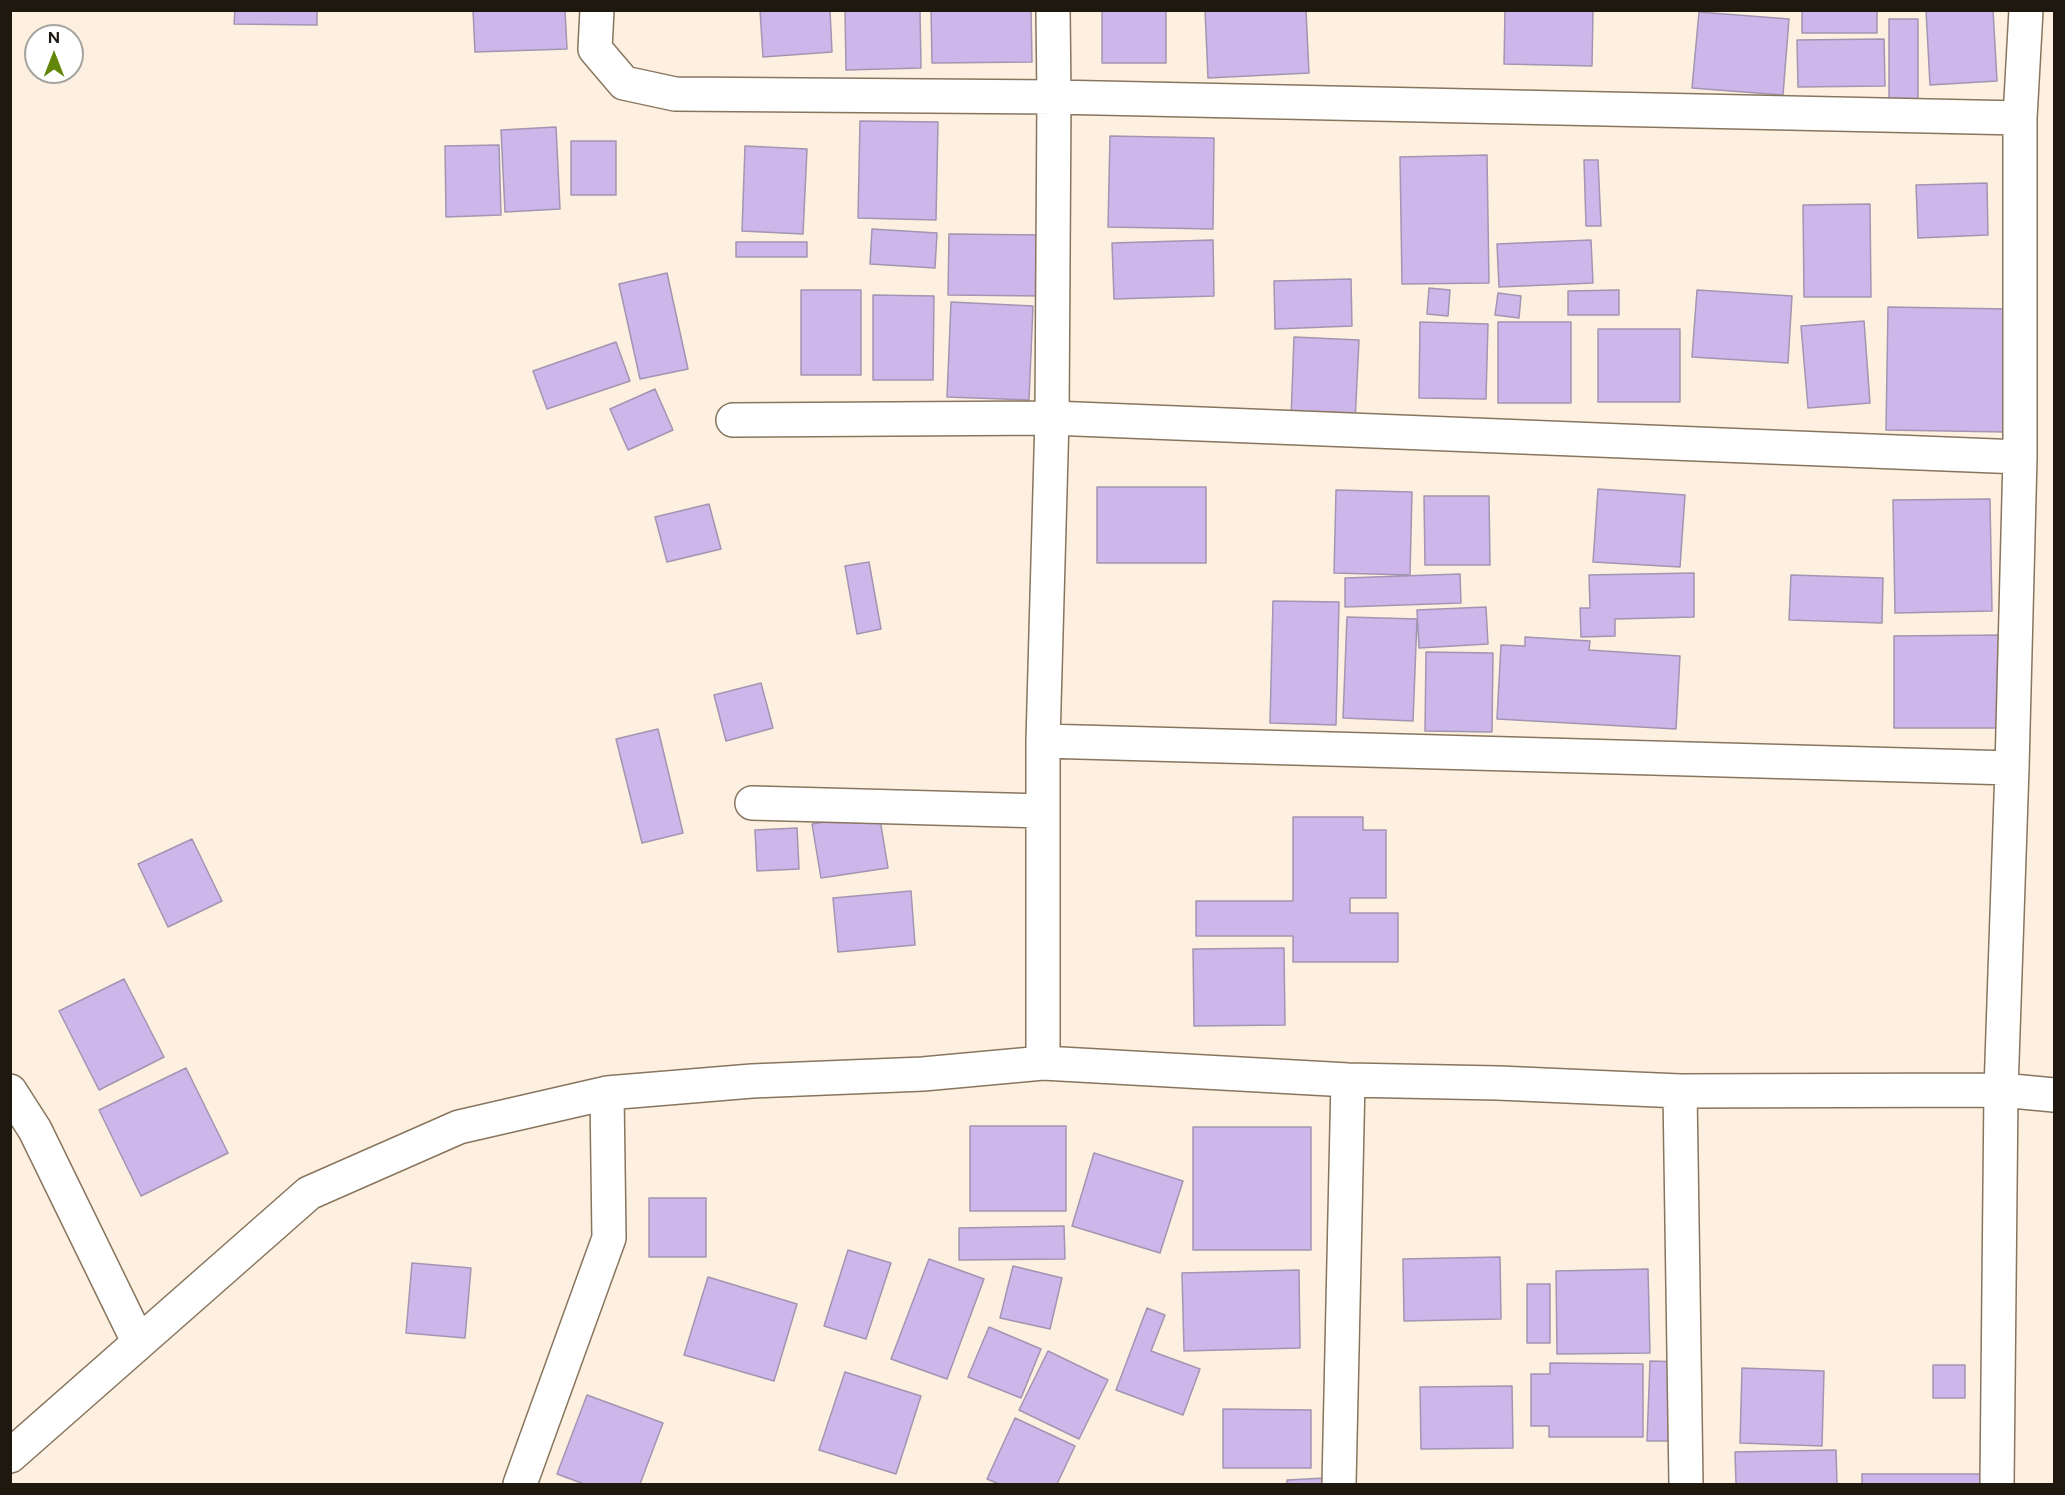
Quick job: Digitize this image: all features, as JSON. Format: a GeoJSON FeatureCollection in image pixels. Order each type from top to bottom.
{"type":"FeatureCollection","features":[{"type":"Feature","properties":{"kind":"street"},"geometry":{"type":"LineString","coordinates":[[597,10],[595,49],[624,83],[675,94],[1054,97],[2020,118]]}},
{"type":"Feature","properties":{"kind":"street"},"geometry":{"type":"LineString","coordinates":[[1043,1063],[1043,741],[1052,418],[1053,10]]}},
{"type":"Feature","properties":{"kind":"street"},"geometry":{"type":"LineString","coordinates":[[1997,1485],[2001,1090],[2013,768],[2020,457],[2020,118],[2026,10]]}},
{"type":"Feature","properties":{"kind":"street"},"geometry":{"type":"LineString","coordinates":[[734,420],[1052,418],[2020,457]]}},
{"type":"Feature","properties":{"kind":"street"},"geometry":{"type":"LineString","coordinates":[[1043,741],[2013,768]]}},
{"type":"Feature","properties":{"kind":"street"},"geometry":{"type":"LineString","coordinates":[[752,803],[1043,811]]}},
{"type":"Feature","properties":{"kind":"street"},"geometry":{"type":"LineString","coordinates":[[10,1456],[138,1341],[309,1193],[459,1127],[607,1093],[752,1081],[923,1074],[1043,1063],[1348,1080],[1498,1083],[1680,1091],[2001,1090],[2055,1095]]}},
{"type":"Feature","properties":{"kind":"street"},"geometry":{"type":"LineString","coordinates":[[1339,1485],[1348,1080]]}},
{"type":"Feature","properties":{"kind":"street"},"geometry":{"type":"LineString","coordinates":[[10,1091],[35,1130],[138,1341]]}},
{"type":"Feature","properties":{"kind":"street"},"geometry":{"type":"LineString","coordinates":[[1680,1091],[1686,1485]]}},
{"type":"Feature","properties":{"kind":"street"},"geometry":{"type":"LineString","coordinates":[[520,1485],[609,1238],[607,1093]]}},
{"type":"Feature","properties":{"kind":"building"},"geometry":{"type":"Polygon","coordinates":[[[235,10],[317,10],[317,25],[234,24],[235,10]]]}},
{"type":"Feature","properties":{"kind":"building"},"geometry":{"type":"Polygon","coordinates":[[[473,10],[565,10],[567,49],[475,52],[473,10]]]}},
{"type":"Feature","properties":{"kind":"building"},"geometry":{"type":"Polygon","coordinates":[[[760,10],[830,10],[832,52],[763,57],[760,10]]]}},
{"type":"Feature","properties":{"kind":"building"},"geometry":{"type":"Polygon","coordinates":[[[845,10],[920,10],[921,68],[846,70],[845,10]]]}},
{"type":"Feature","properties":{"kind":"building"},"geometry":{"type":"Polygon","coordinates":[[[931,10],[1031,10],[1032,62],[932,63],[931,10]]]}},
{"type":"Feature","properties":{"kind":"building"},"geometry":{"type":"Polygon","coordinates":[[[1102,10],[1166,10],[1166,63],[1102,63],[1102,10]]]}},
{"type":"Feature","properties":{"kind":"building"},"geometry":{"type":"Polygon","coordinates":[[[1205,10],[1306,10],[1309,73],[1208,78],[1205,10]]]}},
{"type":"Feature","properties":{"kind":"building"},"geometry":{"type":"Polygon","coordinates":[[[1505,10],[1593,10],[1592,66],[1504,64],[1505,10]]]}},
{"type":"Feature","properties":{"kind":"building"},"geometry":{"type":"Polygon","coordinates":[[[1802,10],[1877,10],[1877,33],[1802,33],[1802,10]]]}},
{"type":"Feature","properties":{"kind":"building"},"geometry":{"type":"Polygon","coordinates":[[[1926,10],[1993,10],[1997,81],[1930,85],[1926,10]]]}},
{"type":"Feature","properties":{"kind":"building"},"geometry":{"type":"Polygon","coordinates":[[[1699,12],[1789,19],[1783,95],[1692,88],[1699,12]]]}},
{"type":"Feature","properties":{"kind":"building"},"geometry":{"type":"Polygon","coordinates":[[[1889,19],[1918,19],[1918,104],[1889,104],[1889,19]]]}},
{"type":"Feature","properties":{"kind":"building"},"geometry":{"type":"Polygon","coordinates":[[[1884,39],[1885,86],[1798,87],[1797,40],[1884,39]]]}},
{"type":"Feature","properties":{"kind":"building"},"geometry":{"type":"Polygon","coordinates":[[[860,121],[938,122],[936,220],[858,218],[860,121]]]}},
{"type":"Feature","properties":{"kind":"building"},"geometry":{"type":"Polygon","coordinates":[[[556,127],[560,209],[505,212],[501,130],[556,127]]]}},
{"type":"Feature","properties":{"kind":"building"},"geometry":{"type":"Polygon","coordinates":[[[1110,136],[1214,138],[1213,229],[1108,227],[1110,136]]]}},
{"type":"Feature","properties":{"kind":"building"},"geometry":{"type":"Polygon","coordinates":[[[571,141],[616,141],[616,195],[571,195],[571,141]]]}},
{"type":"Feature","properties":{"kind":"building"},"geometry":{"type":"Polygon","coordinates":[[[499,145],[501,215],[446,217],[445,146],[499,145]]]}},
{"type":"Feature","properties":{"kind":"building"},"geometry":{"type":"Polygon","coordinates":[[[745,146],[807,149],[803,234],[742,231],[745,146]]]}},
{"type":"Feature","properties":{"kind":"building"},"geometry":{"type":"Polygon","coordinates":[[[1487,155],[1489,283],[1402,284],[1400,157],[1487,155]]]}},
{"type":"Feature","properties":{"kind":"building"},"geometry":{"type":"Polygon","coordinates":[[[1584,160],[1598,160],[1601,226],[1586,226],[1584,160]]]}},
{"type":"Feature","properties":{"kind":"building"},"geometry":{"type":"Polygon","coordinates":[[[1987,183],[1988,235],[1918,238],[1916,185],[1987,183]]]}},
{"type":"Feature","properties":{"kind":"building"},"geometry":{"type":"Polygon","coordinates":[[[1870,204],[1871,297],[1804,297],[1803,205],[1870,204]]]}},
{"type":"Feature","properties":{"kind":"building"},"geometry":{"type":"Polygon","coordinates":[[[872,229],[937,233],[935,268],[870,264],[872,229]]]}},
{"type":"Feature","properties":{"kind":"building"},"geometry":{"type":"Polygon","coordinates":[[[949,234],[1043,235],[1042,296],[948,295],[949,234]]]}},
{"type":"Feature","properties":{"kind":"building"},"geometry":{"type":"Polygon","coordinates":[[[1213,240],[1214,296],[1114,299],[1112,243],[1213,240]]]}},
{"type":"Feature","properties":{"kind":"building"},"geometry":{"type":"Polygon","coordinates":[[[1591,240],[1593,283],[1499,287],[1497,244],[1591,240]]]}},
{"type":"Feature","properties":{"kind":"building"},"geometry":{"type":"Polygon","coordinates":[[[736,242],[807,242],[807,257],[736,257],[736,242]]]}},
{"type":"Feature","properties":{"kind":"building"},"geometry":{"type":"Polygon","coordinates":[[[667,273],[688,369],[640,379],[619,284],[667,273]]]}},
{"type":"Feature","properties":{"kind":"building"},"geometry":{"type":"Polygon","coordinates":[[[1351,279],[1352,326],[1275,329],[1274,281],[1351,279]]]}},
{"type":"Feature","properties":{"kind":"building"},"geometry":{"type":"Polygon","coordinates":[[[1429,288],[1450,290],[1448,316],[1427,314],[1429,288]]]}},
{"type":"Feature","properties":{"kind":"building"},"geometry":{"type":"Polygon","coordinates":[[[801,290],[861,290],[861,375],[801,375],[801,290]]]}},
{"type":"Feature","properties":{"kind":"building"},"geometry":{"type":"Polygon","coordinates":[[[1619,290],[1619,315],[1568,315],[1568,291],[1619,290]]]}},
{"type":"Feature","properties":{"kind":"building"},"geometry":{"type":"Polygon","coordinates":[[[1697,290],[1792,296],[1788,363],[1692,357],[1697,290]]]}},
{"type":"Feature","properties":{"kind":"building"},"geometry":{"type":"Polygon","coordinates":[[[1498,293],[1521,296],[1519,318],[1495,315],[1498,293]]]}},
{"type":"Feature","properties":{"kind":"building"},"geometry":{"type":"Polygon","coordinates":[[[873,295],[934,296],[933,380],[873,380],[873,295]]]}},
{"type":"Feature","properties":{"kind":"building"},"geometry":{"type":"Polygon","coordinates":[[[951,302],[1033,306],[1029,400],[947,397],[951,302]]]}},
{"type":"Feature","properties":{"kind":"building"},"geometry":{"type":"Polygon","coordinates":[[[1888,307],[2009,309],[2007,432],[1886,430],[1888,307]]]}},
{"type":"Feature","properties":{"kind":"building"},"geometry":{"type":"Polygon","coordinates":[[[1864,321],[1870,403],[1808,408],[1801,326],[1864,321]]]}},
{"type":"Feature","properties":{"kind":"building"},"geometry":{"type":"Polygon","coordinates":[[[1420,322],[1488,324],[1486,399],[1419,398],[1420,322]]]}},
{"type":"Feature","properties":{"kind":"building"},"geometry":{"type":"Polygon","coordinates":[[[1498,322],[1571,322],[1571,403],[1498,403],[1498,322]]]}},
{"type":"Feature","properties":{"kind":"building"},"geometry":{"type":"Polygon","coordinates":[[[1598,329],[1680,329],[1680,402],[1598,402],[1598,329]]]}},
{"type":"Feature","properties":{"kind":"building"},"geometry":{"type":"Polygon","coordinates":[[[1294,337],[1359,340],[1355,422],[1291,419],[1294,337]]]}},
{"type":"Feature","properties":{"kind":"building"},"geometry":{"type":"Polygon","coordinates":[[[616,342],[630,381],[547,409],[533,371],[616,342]]]}},
{"type":"Feature","properties":{"kind":"building"},"geometry":{"type":"Polygon","coordinates":[[[655,389],[673,430],[628,450],[610,409],[655,389]]]}},
{"type":"Feature","properties":{"kind":"building"},"geometry":{"type":"Polygon","coordinates":[[[1097,487],[1206,487],[1206,563],[1097,563],[1097,487]]]}},
{"type":"Feature","properties":{"kind":"building"},"geometry":{"type":"Polygon","coordinates":[[[1598,489],[1685,495],[1680,567],[1593,562],[1598,489]]]}},
{"type":"Feature","properties":{"kind":"building"},"geometry":{"type":"Polygon","coordinates":[[[1336,490],[1412,492],[1410,575],[1334,573],[1336,490]]]}},
{"type":"Feature","properties":{"kind":"building"},"geometry":{"type":"Polygon","coordinates":[[[1424,496],[1489,496],[1490,565],[1425,565],[1424,496]]]}},
{"type":"Feature","properties":{"kind":"building"},"geometry":{"type":"Polygon","coordinates":[[[1990,499],[1992,611],[1895,613],[1893,500],[1990,499]]]}},
{"type":"Feature","properties":{"kind":"building"},"geometry":{"type":"Polygon","coordinates":[[[709,504],[721,549],[667,562],[655,517],[709,504]]]}},
{"type":"Feature","properties":{"kind":"building"},"geometry":{"type":"Polygon","coordinates":[[[869,562],[881,629],[857,634],[845,566],[869,562]]]}},
{"type":"Feature","properties":{"kind":"building"},"geometry":{"type":"Polygon","coordinates":[[[1694,573],[1694,617],[1615,619],[1615,636],[1581,637],[1580,608],[1590,608],[1589,575],[1694,573]]]}},
{"type":"Feature","properties":{"kind":"building"},"geometry":{"type":"Polygon","coordinates":[[[1460,574],[1461,603],[1345,607],[1345,578],[1460,574]]]}},
{"type":"Feature","properties":{"kind":"building"},"geometry":{"type":"Polygon","coordinates":[[[1791,575],[1883,578],[1882,623],[1789,620],[1791,575]]]}},
{"type":"Feature","properties":{"kind":"building"},"geometry":{"type":"Polygon","coordinates":[[[1273,601],[1339,602],[1336,725],[1270,723],[1273,601]]]}},
{"type":"Feature","properties":{"kind":"building"},"geometry":{"type":"Polygon","coordinates":[[[1486,607],[1488,644],[1419,648],[1417,610],[1486,607]]]}},
{"type":"Feature","properties":{"kind":"building"},"geometry":{"type":"Polygon","coordinates":[[[1347,617],[1417,619],[1413,721],[1343,718],[1347,617]]]}},
{"type":"Feature","properties":{"kind":"building"},"geometry":{"type":"Polygon","coordinates":[[[2005,635],[2005,728],[1894,728],[1894,636],[2005,635]]]}},
{"type":"Feature","properties":{"kind":"building"},"geometry":{"type":"Polygon","coordinates":[[[1525,637],[1590,641],[1589,650],[1680,656],[1676,729],[1497,719],[1501,645],[1525,646],[1525,637]]]}},
{"type":"Feature","properties":{"kind":"building"},"geometry":{"type":"Polygon","coordinates":[[[1426,652],[1493,653],[1492,732],[1425,731],[1426,652]]]}},
{"type":"Feature","properties":{"kind":"building"},"geometry":{"type":"Polygon","coordinates":[[[761,683],[773,728],[726,741],[714,695],[761,683]]]}},
{"type":"Feature","properties":{"kind":"building"},"geometry":{"type":"Polygon","coordinates":[[[658,729],[683,833],[642,843],[616,739],[658,729]]]}},
{"type":"Feature","properties":{"kind":"building"},"geometry":{"type":"Polygon","coordinates":[[[879,813],[888,868],[821,878],[812,824],[879,813]]]}},
{"type":"Feature","properties":{"kind":"building"},"geometry":{"type":"Polygon","coordinates":[[[1293,817],[1363,817],[1363,830],[1386,830],[1386,898],[1350,898],[1350,913],[1398,913],[1398,962],[1293,962],[1293,936],[1196,936],[1196,901],[1293,901],[1293,817]]]}},
{"type":"Feature","properties":{"kind":"building"},"geometry":{"type":"Polygon","coordinates":[[[797,828],[799,869],[757,871],[755,830],[797,828]]]}},
{"type":"Feature","properties":{"kind":"building"},"geometry":{"type":"Polygon","coordinates":[[[192,839],[222,901],[168,927],[138,864],[192,839]]]}},
{"type":"Feature","properties":{"kind":"building"},"geometry":{"type":"Polygon","coordinates":[[[911,891],[915,945],[838,952],[833,898],[911,891]]]}},
{"type":"Feature","properties":{"kind":"building"},"geometry":{"type":"Polygon","coordinates":[[[1284,948],[1285,1025],[1194,1026],[1193,949],[1284,948]]]}},
{"type":"Feature","properties":{"kind":"building"},"geometry":{"type":"Polygon","coordinates":[[[124,979],[164,1057],[99,1090],[59,1011],[124,979]]]}},
{"type":"Feature","properties":{"kind":"building"},"geometry":{"type":"Polygon","coordinates":[[[186,1068],[228,1153],[141,1196],[99,1110],[186,1068]]]}},
{"type":"Feature","properties":{"kind":"building"},"geometry":{"type":"Polygon","coordinates":[[[970,1126],[1066,1126],[1066,1211],[970,1211],[970,1126]]]}},
{"type":"Feature","properties":{"kind":"building"},"geometry":{"type":"Polygon","coordinates":[[[1193,1127],[1311,1127],[1311,1250],[1193,1250],[1193,1127]]]}},
{"type":"Feature","properties":{"kind":"building"},"geometry":{"type":"Polygon","coordinates":[[[1094,1153],[1183,1181],[1160,1253],[1072,1226],[1094,1153]]]}},
{"type":"Feature","properties":{"kind":"building"},"geometry":{"type":"Polygon","coordinates":[[[649,1198],[706,1198],[706,1257],[649,1257],[649,1198]]]}},
{"type":"Feature","properties":{"kind":"building"},"geometry":{"type":"Polygon","coordinates":[[[1064,1226],[1065,1259],[959,1260],[959,1228],[1064,1226]]]}},
{"type":"Feature","properties":{"kind":"building"},"geometry":{"type":"Polygon","coordinates":[[[848,1250],[891,1263],[866,1339],[824,1326],[848,1250]]]}},
{"type":"Feature","properties":{"kind":"building"},"geometry":{"type":"Polygon","coordinates":[[[1500,1257],[1501,1319],[1404,1321],[1403,1259],[1500,1257]]]}},
{"type":"Feature","properties":{"kind":"building"},"geometry":{"type":"Polygon","coordinates":[[[929,1259],[984,1279],[947,1379],[891,1359],[929,1259]]]}},
{"type":"Feature","properties":{"kind":"building"},"geometry":{"type":"Polygon","coordinates":[[[412,1263],[471,1268],[465,1338],[406,1333],[412,1263]]]}},
{"type":"Feature","properties":{"kind":"building"},"geometry":{"type":"Polygon","coordinates":[[[1013,1266],[1062,1278],[1050,1329],[1000,1318],[1013,1266]]]}},
{"type":"Feature","properties":{"kind":"building"},"geometry":{"type":"Polygon","coordinates":[[[1648,1269],[1650,1353],[1557,1354],[1556,1271],[1648,1269]]]}},
{"type":"Feature","properties":{"kind":"building"},"geometry":{"type":"Polygon","coordinates":[[[1299,1270],[1300,1348],[1184,1351],[1182,1273],[1299,1270]]]}},
{"type":"Feature","properties":{"kind":"building"},"geometry":{"type":"Polygon","coordinates":[[[708,1277],[797,1304],[774,1381],[684,1355],[708,1277]]]}},
{"type":"Feature","properties":{"kind":"building"},"geometry":{"type":"Polygon","coordinates":[[[1527,1284],[1550,1284],[1550,1343],[1527,1343],[1527,1284]]]}},
{"type":"Feature","properties":{"kind":"building"},"geometry":{"type":"Polygon","coordinates":[[[1147,1308],[1165,1315],[1151,1351],[1200,1369],[1183,1415],[1116,1390],[1147,1308]]]}},
{"type":"Feature","properties":{"kind":"building"},"geometry":{"type":"Polygon","coordinates":[[[989,1327],[1041,1349],[1021,1398],[968,1377],[989,1327]]]}},
{"type":"Feature","properties":{"kind":"building"},"geometry":{"type":"Polygon","coordinates":[[[1048,1351],[1108,1380],[1079,1439],[1019,1410],[1048,1351]]]}},
{"type":"Feature","properties":{"kind":"building"},"geometry":{"type":"Polygon","coordinates":[[[1650,1361],[1682,1362],[1679,1441],[1647,1441],[1650,1361]]]}},
{"type":"Feature","properties":{"kind":"building"},"geometry":{"type":"Polygon","coordinates":[[[1550,1363],[1643,1364],[1643,1437],[1549,1437],[1549,1426],[1531,1426],[1531,1374],[1550,1374],[1550,1363]]]}},
{"type":"Feature","properties":{"kind":"building"},"geometry":{"type":"Polygon","coordinates":[[[1933,1365],[1965,1365],[1965,1398],[1933,1398],[1933,1365]]]}},
{"type":"Feature","properties":{"kind":"building"},"geometry":{"type":"Polygon","coordinates":[[[1742,1368],[1824,1371],[1822,1446],[1740,1443],[1742,1368]]]}},
{"type":"Feature","properties":{"kind":"building"},"geometry":{"type":"Polygon","coordinates":[[[845,1372],[921,1396],[896,1474],[819,1450],[845,1372]]]}},
{"type":"Feature","properties":{"kind":"building"},"geometry":{"type":"Polygon","coordinates":[[[1512,1386],[1513,1448],[1421,1449],[1420,1387],[1512,1386]]]}},
{"type":"Feature","properties":{"kind":"building"},"geometry":{"type":"Polygon","coordinates":[[[587,1395],[663,1423],[640,1484],[584,1484],[557,1474],[587,1395]]]}},
{"type":"Feature","properties":{"kind":"building"},"geometry":{"type":"Polygon","coordinates":[[[1223,1409],[1311,1410],[1311,1468],[1223,1468],[1223,1409]]]}},
{"type":"Feature","properties":{"kind":"building"},"geometry":{"type":"Polygon","coordinates":[[[1015,1418],[1075,1446],[1057,1484],[999,1484],[987,1479],[1015,1418]]]}},
{"type":"Feature","properties":{"kind":"building"},"geometry":{"type":"Polygon","coordinates":[[[1836,1450],[1837,1484],[1736,1484],[1735,1452],[1836,1450]]]}},
{"type":"Feature","properties":{"kind":"building"},"geometry":{"type":"Polygon","coordinates":[[[1862,1474],[1984,1474],[1984,1484],[1862,1484],[1862,1474]]]}},
{"type":"Feature","properties":{"kind":"building"},"geometry":{"type":"Polygon","coordinates":[[[1325,1478],[1325,1484],[1287,1484],[1287,1480],[1325,1478]]]}}]}
